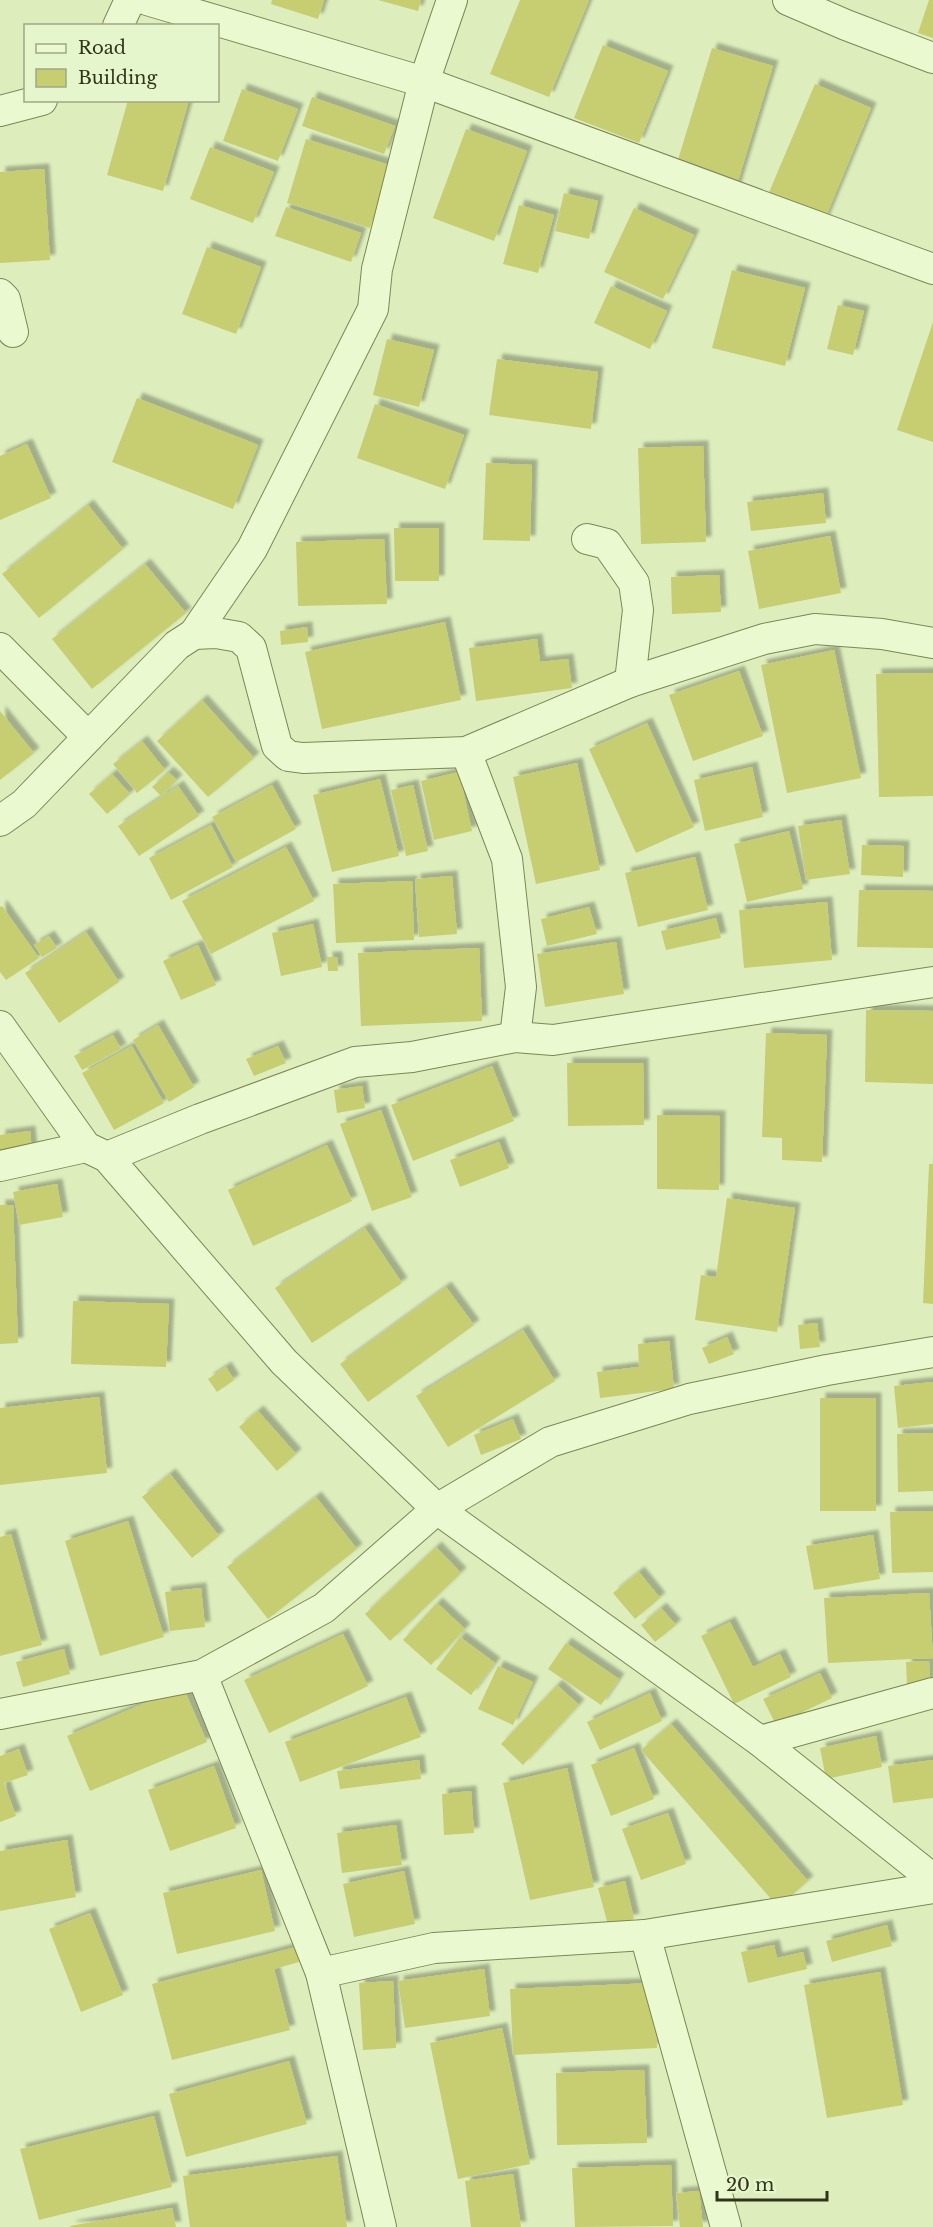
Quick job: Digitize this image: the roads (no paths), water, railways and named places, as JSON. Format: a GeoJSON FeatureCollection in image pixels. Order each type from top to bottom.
{"type":"FeatureCollection","features":[{"type":"Feature","properties":{"kind":"street"},"geometry":{"type":"LineString","coordinates":[[119,24],[130,0]]}},
{"type":"Feature","properties":{"kind":"street"},"geometry":{"type":"LineString","coordinates":[[147,0],[424,82],[933,269]]}},
{"type":"Feature","properties":{"kind":"street"},"geometry":{"type":"LineString","coordinates":[[0,821],[24,804],[177,645],[194,634],[252,549],[373,309],[377,269],[424,82],[452,0]]}},
{"type":"Feature","properties":{"kind":"street"},"geometry":{"type":"LineString","coordinates":[[788,0],[933,58]]}},
{"type":"Feature","properties":{"kind":"street"},"geometry":{"type":"LineString","coordinates":[[0,111],[34,102]]}},
{"type":"Feature","properties":{"kind":"street"},"geometry":{"type":"LineString","coordinates":[[0,294],[5,299],[13,332]]}},
{"type":"Feature","properties":{"kind":"street"},"geometry":{"type":"LineString","coordinates":[[587,539],[607,544],[634,583],[638,610],[630,682]]}},
{"type":"Feature","properties":{"kind":"street"},"geometry":{"type":"LineString","coordinates":[[194,634],[216,633],[239,637],[251,648],[277,746],[288,756],[303,758],[466,752],[630,682],[764,639],[815,629],[882,634],[933,643]]}},
{"type":"Feature","properties":{"kind":"street"},"geometry":{"type":"LineString","coordinates":[[0,648],[88,737]]}},
{"type":"Feature","properties":{"kind":"street"},"geometry":{"type":"LineString","coordinates":[[466,752],[507,859],[521,987],[515,1036]]}},
{"type":"Feature","properties":{"kind":"street"},"geometry":{"type":"LineString","coordinates":[[0,1166],[97,1152],[200,1119],[356,1062],[412,1057],[515,1036],[553,1040],[933,982]]}},
{"type":"Feature","properties":{"kind":"street"},"geometry":{"type":"LineString","coordinates":[[0,1026],[97,1152],[284,1362],[437,1509],[760,1740],[933,1879]]}},
{"type":"Feature","properties":{"kind":"street"},"geometry":{"type":"LineString","coordinates":[[0,1714],[202,1675],[324,1608],[437,1509],[550,1442],[689,1399],[827,1370],[933,1352]]}},
{"type":"Feature","properties":{"kind":"street"},"geometry":{"type":"LineString","coordinates":[[202,1675],[321,1973],[381,2227]]}},
{"type":"Feature","properties":{"kind":"street"},"geometry":{"type":"LineString","coordinates":[[760,1740],[933,1693]]}},
{"type":"Feature","properties":{"kind":"street"},"geometry":{"type":"LineString","coordinates":[[321,1973],[434,1948],[645,1935],[933,1888]]}},
{"type":"Feature","properties":{"kind":"street"},"geometry":{"type":"LineString","coordinates":[[645,1935],[726,2227]]}}]}
